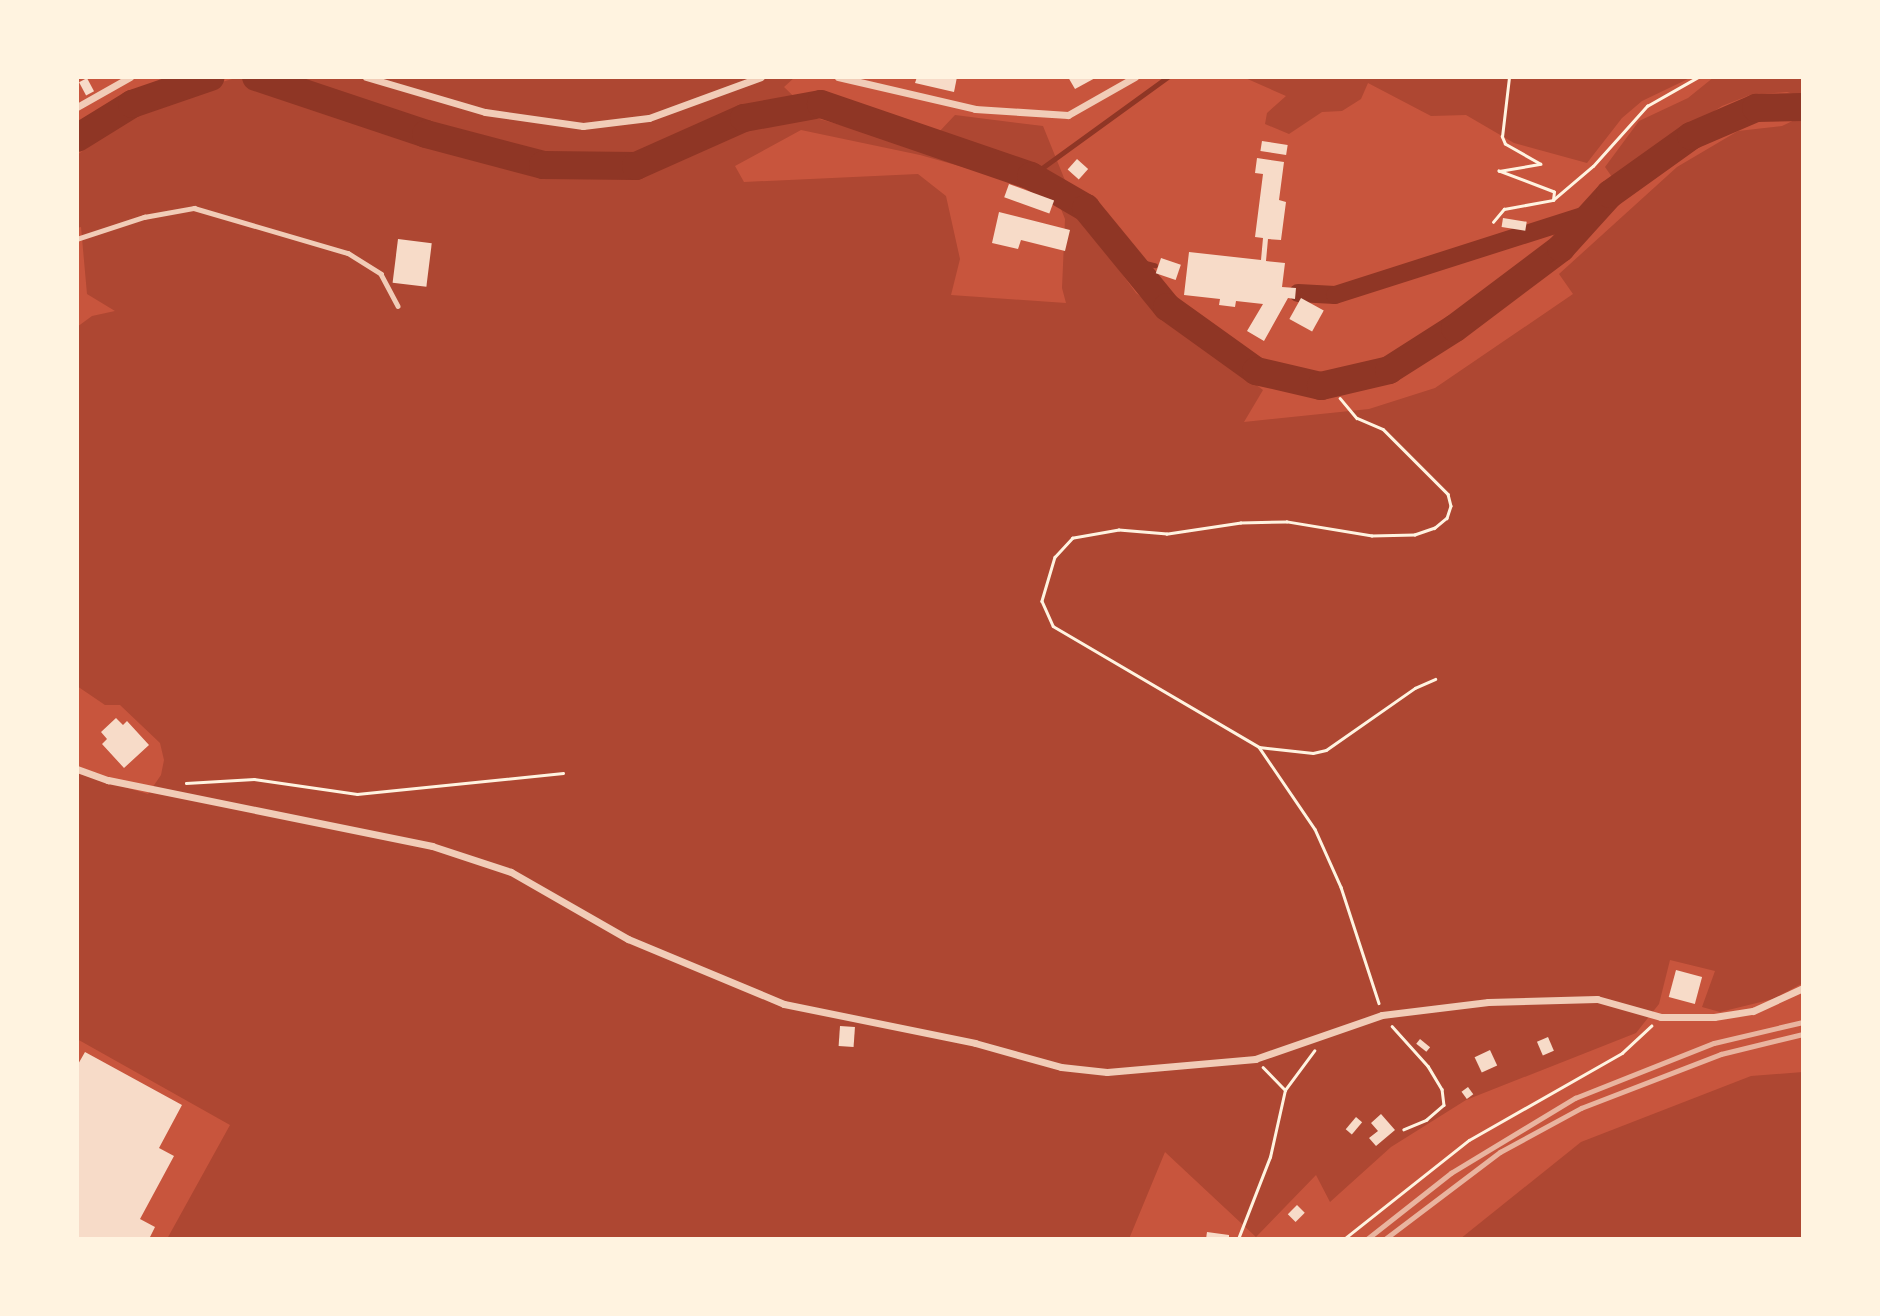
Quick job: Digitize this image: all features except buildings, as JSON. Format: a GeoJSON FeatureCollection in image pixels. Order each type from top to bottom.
{"type":"FeatureCollection","features":[{"type":"Feature","properties":{"kind":"street"},"geometry":{"type":"LineString","coordinates":[[77,107],[130,77]]}},
{"type":"Feature","properties":{"kind":"street"},"geometry":{"type":"LineString","coordinates":[[366,77],[485,112],[583,126],[649,118],[761,77]]}},
{"type":"Feature","properties":{"kind":"street"},"geometry":{"type":"LineString","coordinates":[[838,77],[975,109],[1068,115],[1135,77]]}},
{"type":"Feature","properties":{"kind":"street"},"geometry":{"type":"LineString","coordinates":[[77,769],[118,782],[432,846],[511,872],[628,939],[784,1004],[975,1043],[1062,1067],[1107,1072],[1255,1059],[1382,1015],[1488,1002],[1597,999],[1661,1017],[1753,1012],[1803,988]]}},
{"type":"Feature","properties":{"kind":"lane"},"geometry":{"type":"LineString","coordinates":[[77,239],[144,217],[194,208],[348,253],[381,274],[398,306]]}},
{"type":"Feature","properties":{"kind":"path"},"geometry":{"type":"LineString","coordinates":[[1509,77],[1502,137],[1505,144],[1540,164],[1499,172],[1545,186],[1554,192],[1553,200]]}},
{"type":"Feature","properties":{"kind":"path"},"geometry":{"type":"LineString","coordinates":[[1493,222],[1513,205],[1553,200],[1593,166],[1647,106],[1698,77]]}},
{"type":"Feature","properties":{"kind":"path"},"geometry":{"type":"LineString","coordinates":[[1340,398],[1357,418],[1383,429],[1448,494],[1451,506],[1447,519],[1435,528],[1415,535],[1372,536],[1287,522],[1241,523],[1167,534],[1119,530],[1073,538],[1055,556],[1041,601],[1053,626],[1259,747],[1313,753],[1326,750],[1415,688],[1435,679]]}},
{"type":"Feature","properties":{"kind":"path"},"geometry":{"type":"LineString","coordinates":[[1259,747],[1315,829],[1341,887],[1382,1015],[1428,1066],[1442,1089],[1444,1105],[1427,1120],[1404,1130]]}},
{"type":"Feature","properties":{"kind":"path"},"geometry":{"type":"LineString","coordinates":[[183,783],[254,779],[357,794],[563,773]]}},
{"type":"Feature","properties":{"kind":"path"},"geometry":{"type":"LineString","coordinates":[[1344,1239],[1469,1140],[1622,1053],[1661,1017]]}},
{"type":"Feature","properties":{"kind":"path"},"geometry":{"type":"LineString","coordinates":[[1238,1239],[1270,1157],[1285,1090],[1329,1032]]}},
{"type":"Feature","properties":{"kind":"path"},"geometry":{"type":"LineString","coordinates":[[1255,1059],[1285,1090]]}},
{"type":"Feature","properties":{"kind":"shaded area"},"geometry":{"type":"Polygon","coordinates":[[[239,77],[795,77],[784,87],[816,118],[923,149],[955,115],[1043,126],[1079,215],[1136,293],[1263,390],[1244,422],[1369,409],[1435,388],[1573,294],[1559,274],[1677,167],[1738,131],[1782,126],[1803,116],[1803,983],[1773,999],[1720,1012],[1702,1007],[1715,971],[1670,960],[1659,1004],[1636,1033],[1466,1100],[1391,1147],[1330,1202],[1316,1175],[1256,1237],[1165,1152],[1129,1239],[167,1239],[230,1125],[77,1039],[77,773],[148,794],[161,775],[164,760],[160,743],[120,705],[105,705],[77,686],[77,327],[92,316],[115,311],[87,294],[81,227],[77,228],[77,155],[148,104],[239,77]],[[801,130],[735,166],[744,182],[918,174],[946,196],[960,259],[951,295],[1066,303],[1062,288],[1065,219],[1057,199],[1030,186],[920,155],[801,130]]]}},
{"type":"Feature","properties":{"kind":"shaded area"},"geometry":{"type":"Polygon","coordinates":[[[1243,77],[1692,77],[1642,101],[1622,118],[1587,163],[1514,143],[1466,115],[1431,116],[1368,83],[1361,99],[1342,111],[1322,112],[1289,134],[1265,124],[1267,113],[1286,96],[1243,77]]]}},
{"type":"Feature","properties":{"kind":"shaded area"},"geometry":{"type":"Polygon","coordinates":[[[1714,77],[1803,77],[1803,97],[1787,92],[1750,95],[1722,106],[1612,177],[1605,167],[1639,121],[1688,98],[1714,77]]]}},
{"type":"Feature","properties":{"kind":"shaded area"},"geometry":{"type":"Polygon","coordinates":[[[1803,1072],[1803,1239],[1460,1239],[1581,1142],[1751,1076],[1803,1072]]]}},
{"type":"Feature","properties":{"kind":"waterway"},"geometry":{"type":"LineString","coordinates":[[77,138],[132,104],[211,77]]}},
{"type":"Feature","properties":{"kind":"waterway"},"geometry":{"type":"LineString","coordinates":[[256,77],[426,134],[543,165],[636,166],[744,118],[821,104],[1031,176],[1086,208],[1167,307],[1256,371],[1321,386],[1389,370],[1455,328],[1561,248],[1610,194],[1691,136],[1756,108],[1803,107]]}},
{"type":"Feature","properties":{"kind":"waterway"},"geometry":{"type":"LineString","coordinates":[[1031,176],[1168,77]]}},
{"type":"Feature","properties":{"kind":"waterway"},"geometry":{"type":"LineString","coordinates":[[1298,293],[1335,295],[1589,214]]}},
{"type":"Feature","properties":{"kind":"waterway"},"geometry":{"type":"LineString","coordinates":[[1122,257],[1155,265]]}},
{"type":"Feature","properties":{"kind":"railway"},"geometry":{"type":"LineString","coordinates":[[1367,1239],[1451,1173],[1575,1098],[1714,1043],[1803,1022]]}},
{"type":"Feature","properties":{"kind":"railway"},"geometry":{"type":"LineString","coordinates":[[1385,1239],[1500,1152],[1581,1108],[1721,1054],[1803,1034]]}}]}
